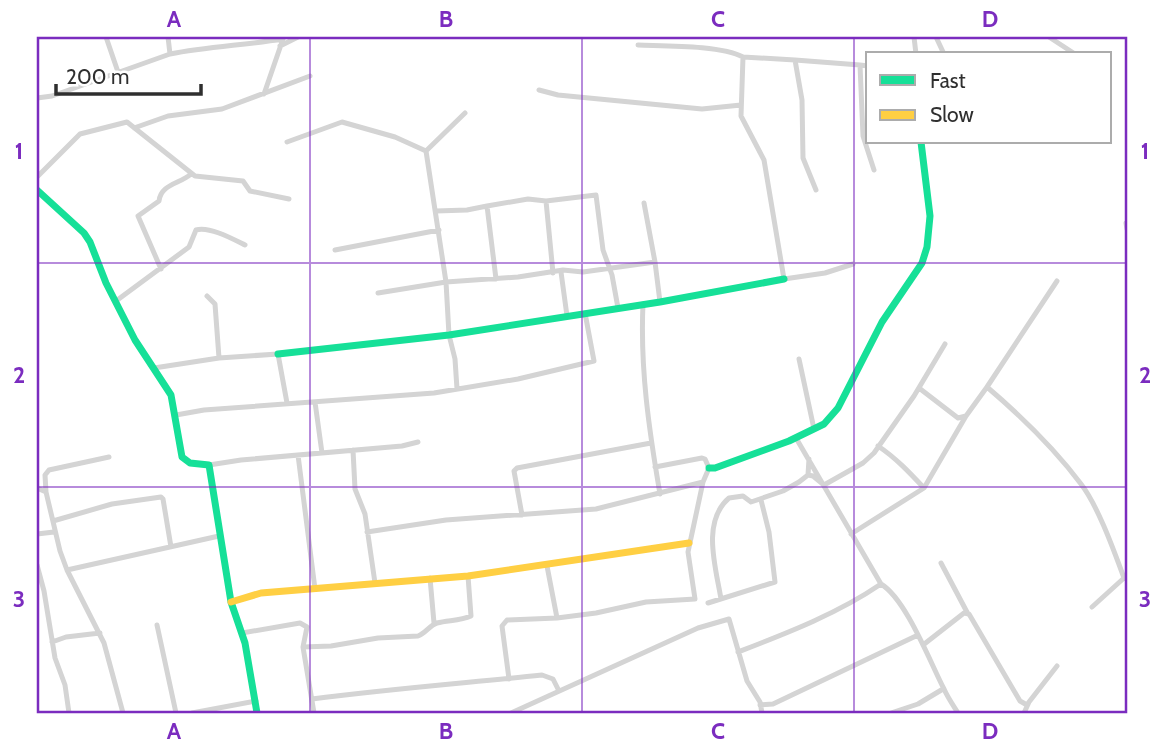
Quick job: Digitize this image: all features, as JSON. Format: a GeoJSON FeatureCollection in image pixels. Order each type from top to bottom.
{"type":"FeatureCollection","features":[{"type":"Feature","properties":{"kind":"street"},"geometry":{"type":"LineString","coordinates":[[106,37],[118,72]]}},
{"type":"Feature","properties":{"kind":"street"},"geometry":{"type":"LineString","coordinates":[[168,37],[170,54]]}},
{"type":"Feature","properties":{"kind":"street"},"geometry":{"type":"LineString","coordinates":[[281,46],[298,37]]}},
{"type":"Feature","properties":{"kind":"street"},"geometry":{"type":"LineString","coordinates":[[657,37],[658,46]]}},
{"type":"Feature","properties":{"kind":"street"},"geometry":{"type":"LineString","coordinates":[[1049,37],[1072,52]]}},
{"type":"Feature","properties":{"kind":"street"},"geometry":{"type":"LineString","coordinates":[[37,98],[52,96],[170,54],[283,38],[264,94]]}},
{"type":"Feature","properties":{"kind":"street"},"geometry":{"type":"LineString","coordinates":[[638,45],[736,53],[743,57],[866,66]]}},
{"type":"Feature","properties":{"kind":"street"},"geometry":{"type":"LineString","coordinates":[[743,57],[741,116],[764,160],[784,279]]}},
{"type":"Feature","properties":{"kind":"street"},"geometry":{"type":"LineString","coordinates":[[795,60],[802,100],[803,158],[816,190]]}},
{"type":"Feature","properties":{"kind":"street"},"geometry":{"type":"LineString","coordinates":[[860,65],[863,136],[874,170]]}},
{"type":"Feature","properties":{"kind":"street"},"geometry":{"type":"LineString","coordinates":[[134,128],[169,116],[222,109],[310,76]]}},
{"type":"Feature","properties":{"kind":"street"},"geometry":{"type":"LineString","coordinates":[[539,90],[558,95],[702,110],[741,105]]}},
{"type":"Feature","properties":{"kind":"street"},"geometry":{"type":"LineString","coordinates":[[426,151],[465,113]]}},
{"type":"Feature","properties":{"kind":"street"},"geometry":{"type":"LineString","coordinates":[[37,177],[79,134],[127,122],[195,176],[243,181],[250,191],[289,199]]}},
{"type":"Feature","properties":{"kind":"street"},"geometry":{"type":"LineString","coordinates":[[287,142],[342,122],[396,137],[426,151]]}},
{"type":"Feature","properties":{"kind":"street"},"geometry":{"type":"LineString","coordinates":[[709,468],[796,438],[824,424],[838,408],[882,323],[922,262],[928,247],[930,223],[921,144]]}},
{"type":"Feature","properties":{"kind":"street"},"geometry":{"type":"LineString","coordinates":[[426,151],[446,282],[449,335],[455,359],[457,389]]}},
{"type":"Feature","properties":{"kind":"street"},"geometry":{"type":"LineString","coordinates":[[161,269],[138,216],[159,201],[159,195],[166,187],[182,182],[191,174]]}},
{"type":"Feature","properties":{"kind":"street"},"geometry":{"type":"LineString","coordinates":[[37,190],[84,233],[135,340],[171,395],[182,457],[190,463],[209,465],[418,442]]}},
{"type":"Feature","properties":{"kind":"street"},"geometry":{"type":"LineString","coordinates":[[436,211],[467,210],[528,199],[546,201],[596,195],[603,250],[612,275],[618,308]]}},
{"type":"Feature","properties":{"kind":"street"},"geometry":{"type":"LineString","coordinates":[[546,201],[553,273]]}},
{"type":"Feature","properties":{"kind":"street"},"geometry":{"type":"LineString","coordinates":[[644,204],[660,302]]}},
{"type":"Feature","properties":{"kind":"street"},"geometry":{"type":"LineString","coordinates":[[487,206],[496,279]]}},
{"type":"Feature","properties":{"kind":"street"},"geometry":{"type":"LineString","coordinates":[[116,301],[189,247],[194,232],[200,228],[231,237],[245,245]]}},
{"type":"Feature","properties":{"kind":"street"},"geometry":{"type":"LineString","coordinates":[[335,250],[439,230]]}},
{"type":"Feature","properties":{"kind":"street"},"geometry":{"type":"LineString","coordinates":[[378,293],[446,282],[583,272],[655,262]]}},
{"type":"Feature","properties":{"kind":"street"},"geometry":{"type":"LineString","coordinates":[[155,368],[219,358],[449,335],[660,302],[825,273],[853,264]]}},
{"type":"Feature","properties":{"kind":"street"},"geometry":{"type":"LineString","coordinates":[[561,272],[567,316]]}},
{"type":"Feature","properties":{"kind":"street"},"geometry":{"type":"LineString","coordinates":[[851,534],[924,488],[966,416],[1057,281]]}},
{"type":"Feature","properties":{"kind":"street"},"geometry":{"type":"LineString","coordinates":[[207,296],[215,304],[219,358]]}},
{"type":"Feature","properties":{"kind":"street"},"geometry":{"type":"LineString","coordinates":[[643,304],[641,342],[647,423],[660,494]]}},
{"type":"Feature","properties":{"kind":"street"},"geometry":{"type":"LineString","coordinates":[[176,415],[204,410],[457,389],[518,379],[594,361],[585,313]]}},
{"type":"Feature","properties":{"kind":"street"},"geometry":{"type":"LineString","coordinates":[[824,485],[863,463],[878,446],[919,388],[945,344]]}},
{"type":"Feature","properties":{"kind":"street"},"geometry":{"type":"LineString","coordinates":[[278,354],[286,403]]}},
{"type":"Feature","properties":{"kind":"street"},"geometry":{"type":"LineString","coordinates":[[799,359],[814,429]]}},
{"type":"Feature","properties":{"kind":"street"},"geometry":{"type":"LineString","coordinates":[[987,387],[1029,423],[1091,500],[1126,578],[1092,607]]}},
{"type":"Feature","properties":{"kind":"street"},"geometry":{"type":"LineString","coordinates":[[919,388],[958,418],[966,416]]}},
{"type":"Feature","properties":{"kind":"street"},"geometry":{"type":"LineString","coordinates":[[315,402],[322,453]]}},
{"type":"Feature","properties":{"kind":"street"},"geometry":{"type":"LineString","coordinates":[[796,438],[881,584],[889,589],[918,635],[943,689],[958,713]]}},
{"type":"Feature","properties":{"kind":"street"},"geometry":{"type":"LineString","coordinates":[[522,515],[514,471],[517,468],[651,443]]}},
{"type":"Feature","properties":{"kind":"street"},"geometry":{"type":"LineString","coordinates":[[878,446],[903,465],[910,476],[924,488]]}},
{"type":"Feature","properties":{"kind":"street"},"geometry":{"type":"LineString","coordinates":[[353,450],[355,489],[365,514],[375,583]]}},
{"type":"Feature","properties":{"kind":"street"},"geometry":{"type":"LineString","coordinates":[[298,455],[315,589]]}},
{"type":"Feature","properties":{"kind":"street"},"geometry":{"type":"LineString","coordinates":[[109,457],[49,470],[45,475],[54,532],[67,570],[100,633],[123,713]]}},
{"type":"Feature","properties":{"kind":"street"},"geometry":{"type":"LineString","coordinates":[[509,679],[502,626],[509,620],[558,618],[646,602],[695,599],[688,552],[703,482],[709,468],[702,458],[655,467]]}},
{"type":"Feature","properties":{"kind":"street"},"geometry":{"type":"LineString","coordinates":[[808,475],[809,459]]}},
{"type":"Feature","properties":{"kind":"street"},"geometry":{"type":"LineString","coordinates":[[209,465],[231,602],[242,634],[257,713]]}},
{"type":"Feature","properties":{"kind":"street"},"geometry":{"type":"LineString","coordinates":[[721,599],[712,531],[717,512],[724,502],[735,496],[743,496],[751,502],[761,499],[799,482],[808,475],[814,476],[824,485]]}},
{"type":"Feature","properties":{"kind":"street"},"geometry":{"type":"LineString","coordinates":[[367,532],[418,523],[596,509],[703,482]]}},
{"type":"Feature","properties":{"kind":"street"},"geometry":{"type":"LineString","coordinates":[[37,488],[46,492]]}},
{"type":"Feature","properties":{"kind":"street"},"geometry":{"type":"LineString","coordinates":[[52,522],[112,504],[161,497],[171,547]]}},
{"type":"Feature","properties":{"kind":"street"},"geometry":{"type":"LineString","coordinates":[[708,603],[775,582],[769,532],[761,499]]}},
{"type":"Feature","properties":{"kind":"street"},"geometry":{"type":"LineString","coordinates":[[37,534],[54,532]]}},
{"type":"Feature","properties":{"kind":"street"},"geometry":{"type":"LineString","coordinates":[[67,570],[219,536]]}},
{"type":"Feature","properties":{"kind":"street"},"geometry":{"type":"LineString","coordinates":[[231,602],[261,593],[468,576],[689,543]]}},
{"type":"Feature","properties":{"kind":"street"},"geometry":{"type":"LineString","coordinates":[[941,563],[1020,701],[1027,705]]}},
{"type":"Feature","properties":{"kind":"street"},"geometry":{"type":"LineString","coordinates":[[37,565],[40,592],[65,685],[69,713]]}},
{"type":"Feature","properties":{"kind":"street"},"geometry":{"type":"LineString","coordinates":[[547,565],[558,618]]}},
{"type":"Feature","properties":{"kind":"street"},"geometry":{"type":"LineString","coordinates":[[303,647],[424,635],[435,623],[471,616],[468,576]]}},
{"type":"Feature","properties":{"kind":"street"},"geometry":{"type":"LineString","coordinates":[[430,578],[435,623]]}},
{"type":"Feature","properties":{"kind":"street"},"geometry":{"type":"LineString","coordinates":[[738,652],[796,630],[881,584]]}},
{"type":"Feature","properties":{"kind":"street"},"geometry":{"type":"LineString","coordinates":[[923,645],[964,613],[968,614]]}},
{"type":"Feature","properties":{"kind":"street"},"geometry":{"type":"LineString","coordinates":[[512,713],[698,628],[729,619],[747,681],[762,713]]}},
{"type":"Feature","properties":{"kind":"street"},"geometry":{"type":"LineString","coordinates":[[242,634],[300,623],[307,627],[303,647],[314,713]]}},
{"type":"Feature","properties":{"kind":"street"},"geometry":{"type":"LineString","coordinates":[[157,625],[176,713]]}},
{"type":"Feature","properties":{"kind":"street"},"geometry":{"type":"LineString","coordinates":[[52,642],[66,637],[100,633]]}},
{"type":"Feature","properties":{"kind":"street"},"geometry":{"type":"LineString","coordinates":[[760,705],[773,704],[918,635]]}},
{"type":"Feature","properties":{"kind":"street"},"geometry":{"type":"LineString","coordinates":[[1024,713],[1027,705],[1058,666]]}},
{"type":"Feature","properties":{"kind":"street"},"geometry":{"type":"LineString","coordinates":[[312,699],[542,676],[553,679],[559,691]]}},
{"type":"Feature","properties":{"kind":"street"},"geometry":{"type":"LineString","coordinates":[[891,713],[918,704],[943,689]]}},
{"type":"Feature","properties":{"kind":"street"},"geometry":{"type":"LineString","coordinates":[[192,713],[256,701]]}},
{"type":"Feature","properties":{"kind":"traffic: fast"},"geometry":{"type":"LineString","coordinates":[[709,468],[789,441],[824,424],[838,408],[882,322],[922,263],[927,247],[930,216],[921,144]]}},
{"type":"Feature","properties":{"kind":"traffic: fast"},"geometry":{"type":"LineString","coordinates":[[37,190],[84,233],[90,242],[106,283],[135,340],[171,395],[182,457],[190,463],[209,465],[231,602],[245,643],[257,713]]}},
{"type":"Feature","properties":{"kind":"traffic: fast"},"geometry":{"type":"LineString","coordinates":[[278,354],[449,335],[660,302],[784,279]]}},
{"type":"Feature","properties":{"kind":"traffic: slow"},"geometry":{"type":"LineString","coordinates":[[231,602],[261,593],[468,576],[689,543]]}}]}
